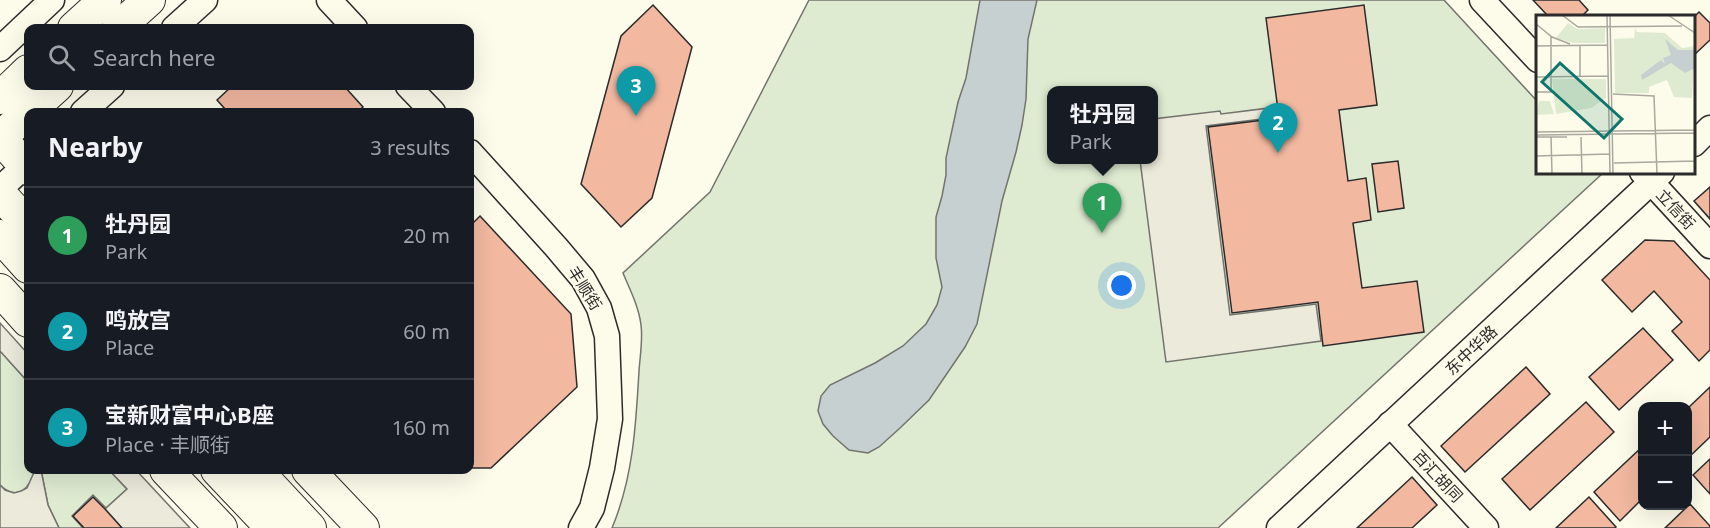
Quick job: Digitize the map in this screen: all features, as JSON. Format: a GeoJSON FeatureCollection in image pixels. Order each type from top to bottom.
{"type":"FeatureCollection","features":[{"type":"Feature","properties":{"kind":"main road"},"geometry":{"type":"LineString","coordinates":[[78,24],[105,0]]}},
{"type":"Feature","properties":{"kind":"main road"},"geometry":{"type":"LineString","coordinates":[[122,24],[149,0]]}},
{"type":"Feature","properties":{"kind":"main road"},"geometry":{"type":"LineString","coordinates":[[0,98],[24,75]]}},
{"type":"Feature","properties":{"kind":"main road"},"geometry":{"type":"LineString","coordinates":[[33,108],[53,90]]}},
{"type":"Feature","properties":{"kind":"main road"},"geometry":{"type":"LineString","coordinates":[[24,116],[0,138],[24,163]]}},
{"type":"Feature","properties":{"kind":"main road"},"geometry":{"type":"LineString","coordinates":[[0,194],[24,220]]}},
{"type":"Feature","properties":{"kind":"main road"},"geometry":{"type":"LineString","coordinates":[[0,236],[24,263]]}},
{"type":"Feature","properties":{"kind":"main road"},"geometry":{"type":"LineString","coordinates":[[0,290],[24,317]]}},
{"type":"Feature","properties":{"kind":"main road"},"geometry":{"type":"LineString","coordinates":[[170,474],[220,528]]}},
{"type":"Feature","properties":{"kind":"main road"},"geometry":{"type":"LineString","coordinates":[[221,474],[272,528]]}},
{"type":"Feature","properties":{"kind":"main road"},"geometry":{"type":"LineString","coordinates":[[260,474],[310,528]]}},
{"type":"Feature","properties":{"kind":"main road"},"geometry":{"type":"LineString","coordinates":[[312,474],[363,528]]}},
{"type":"Feature","properties":{"kind":"street"},"geometry":{"type":"LineString","coordinates":[[27,24],[52,0]]}},
{"type":"Feature","properties":{"kind":"street"},"geometry":{"type":"LineString","coordinates":[[178,24],[205,0]]}},
{"type":"Feature","properties":{"kind":"street"},"geometry":{"type":"LineString","coordinates":[[329,0],[351,24]]}},
{"type":"Feature","properties":{"kind":"street"},"geometry":{"type":"LineString","coordinates":[[1482,0],[1536,58]]}},
{"type":"Feature","properties":{"kind":"street"},"geometry":{"type":"LineString","coordinates":[[0,49],[24,26]]}},
{"type":"Feature","properties":{"kind":"street"},"geometry":{"type":"LineString","coordinates":[[87,108],[108,90]]}},
{"type":"Feature","properties":{"kind":"street"},"geometry":{"type":"LineString","coordinates":[[412,90],[429,108]]}},
{"type":"Feature","properties":{"kind":"street"},"geometry":{"type":"LineString","coordinates":[[1695,143],[1710,128]]}},
{"type":"Feature","properties":{"kind":"street","name":"丰顺街"},"geometry":{"type":"LineString","coordinates":[[474,156],[583,279],[599,308],[607,336],[609,419],[600,478],[592,508],[582,528]]}},
{"type":"Feature","properties":{"kind":"street"},"geometry":{"type":"LineString","coordinates":[[0,189],[24,169]]}},
{"type":"Feature","properties":{"kind":"street","name":"立信街"},"geometry":{"type":"LineString","coordinates":[[1652,176],[1710,246]]}},
{"type":"Feature","properties":{"kind":"street","name":"东中华路"},"geometry":{"type":"LineString","coordinates":[[1279,528],[1652,176]]}},
{"type":"Feature","properties":{"kind":"street","name":"百汇胡同"},"geometry":{"type":"LineString","coordinates":[[1390,424],[1486,528]]}},
{"type":"Feature","properties":{"kind":"green space"},"geometry":{"type":"Polygon","coordinates":[[[809,0],[1444,0],[1536,100],[1536,174],[1602,174],[1218,528],[612,528],[629,471],[642,342],[638,312],[623,273],[710,192],[809,0]]]}},
{"type":"Feature","properties":{"kind":"green space"},"geometry":{"type":"Polygon","coordinates":[[[0,351],[24,378],[24,474],[33,474],[22,491],[12,492],[0,485],[0,351]]]}},
{"type":"Feature","properties":{"kind":"green space"},"geometry":{"type":"Polygon","coordinates":[[[42,474],[113,474],[127,489],[106,508],[93,495],[72,516],[83,528],[59,528],[48,505],[42,474]]]}},
{"type":"Feature","properties":{"kind":"shaded area"},"geometry":{"type":"Polygon","coordinates":[[[980,0],[1037,0],[1028,39],[1026,99],[1022,125],[1002,201],[977,324],[965,347],[929,400],[879,447],[868,453],[849,450],[823,424],[818,411],[821,396],[830,385],[875,363],[903,346],[926,324],[937,305],[942,287],[936,258],[936,217],[946,175],[946,158],[958,102],[966,78],[980,0]]]}},
{"type":"Feature","properties":{"kind":"shaded area"},"geometry":{"type":"Polygon","coordinates":[[[1277,107],[1278,117],[1206,126],[1230,315],[1316,304],[1321,341],[1166,362],[1141,164],[1158,164],[1158,118],[1220,111],[1221,114],[1277,107]]]}},
{"type":"Feature","properties":{"kind":"shaded area"},"geometry":{"type":"Polygon","coordinates":[[[0,323],[24,350],[24,378],[0,351],[0,323]]]}},
{"type":"Feature","properties":{"kind":"shaded area"},"geometry":{"type":"Polygon","coordinates":[[[33,474],[42,474],[48,505],[59,528],[0,528],[0,485],[5,490],[14,493],[27,488],[33,474]]]}},
{"type":"Feature","properties":{"kind":"shaded area"},"geometry":{"type":"Polygon","coordinates":[[[113,474],[140,474],[190,528],[122,528],[105,509],[127,489],[113,474]]]}},
{"type":"Feature","properties":{"kind":"building"},"geometry":{"type":"Polygon","coordinates":[[[1533,0],[1579,0],[1588,10],[1583,15],[1547,15],[1533,0]]]}},
{"type":"Feature","properties":{"kind":"building"},"geometry":{"type":"Polygon","coordinates":[[[653,5],[692,47],[652,198],[621,227],[581,184],[621,36],[653,5]]]}},
{"type":"Feature","properties":{"kind":"building"},"geometry":{"type":"Polygon","coordinates":[[[1364,5],[1377,105],[1339,110],[1348,181],[1366,178],[1371,220],[1353,223],[1362,288],[1417,281],[1424,332],[1323,346],[1318,302],[1232,313],[1208,127],[1279,118],[1266,18],[1364,5]]]}},
{"type":"Feature","properties":{"kind":"building"},"geometry":{"type":"Polygon","coordinates":[[[1699,12],[1710,23],[1710,40],[1695,54],[1695,16],[1699,12]]]}},
{"type":"Feature","properties":{"kind":"building"},"geometry":{"type":"Polygon","coordinates":[[[228,90],[348,90],[363,107],[224,108],[217,100],[228,90]]]}},
{"type":"Feature","properties":{"kind":"building"},"geometry":{"type":"Polygon","coordinates":[[[1398,161],[1404,208],[1378,212],[1372,164],[1398,161]]]}},
{"type":"Feature","properties":{"kind":"building"},"geometry":{"type":"Polygon","coordinates":[[[1710,187],[1710,219],[1694,201],[1710,187]]]}},
{"type":"Feature","properties":{"kind":"building"},"geometry":{"type":"Polygon","coordinates":[[[480,216],[571,314],[577,387],[491,468],[474,468],[474,222],[480,216]]]}},
{"type":"Feature","properties":{"kind":"building"},"geometry":{"type":"Polygon","coordinates":[[[1645,240],[1674,241],[1710,280],[1710,350],[1699,361],[1672,331],[1682,322],[1654,291],[1632,312],[1602,280],[1645,240]]]}},
{"type":"Feature","properties":{"kind":"building"},"geometry":{"type":"Polygon","coordinates":[[[1643,328],[1673,360],[1619,410],[1589,377],[1643,328]]]}},
{"type":"Feature","properties":{"kind":"building"},"geometry":{"type":"Polygon","coordinates":[[[1526,367],[1550,394],[1465,472],[1441,446],[1526,367]]]}},
{"type":"Feature","properties":{"kind":"building"},"geometry":{"type":"Polygon","coordinates":[[[1710,387],[1710,437],[1692,454],[1692,404],[1710,387]]]}},
{"type":"Feature","properties":{"kind":"building"},"geometry":{"type":"Polygon","coordinates":[[[1586,402],[1614,432],[1530,510],[1502,479],[1586,402]]]}},
{"type":"Feature","properties":{"kind":"building"},"geometry":{"type":"Polygon","coordinates":[[[1638,451],[1638,503],[1620,521],[1594,492],[1638,451]]]}},
{"type":"Feature","properties":{"kind":"building"},"geometry":{"type":"Polygon","coordinates":[[[1710,459],[1710,494],[1693,475],[1710,459]]]}},
{"type":"Feature","properties":{"kind":"building"},"geometry":{"type":"Polygon","coordinates":[[[1412,477],[1437,505],[1412,528],[1357,528],[1412,477]]]}},
{"type":"Feature","properties":{"kind":"building"},"geometry":{"type":"Polygon","coordinates":[[[93,497],[122,528],[84,528],[73,516],[93,497]]]}},
{"type":"Feature","properties":{"kind":"building"},"geometry":{"type":"Polygon","coordinates":[[[1589,497],[1615,528],[1556,528],[1589,497]]]}},
{"type":"Feature","properties":{"kind":"building"},"geometry":{"type":"Polygon","coordinates":[[[1692,506],[1710,526],[1710,528],[1665,528],[1684,510],[1692,510],[1692,506]]]}},
{"type":"Feature","properties":{"kind":"place","name":"宝新财富中心B座"},"geometry":{"type":"Point","coordinates":[636,116]}},
{"type":"Feature","properties":{"kind":"place","name":"鸣放宫"},"geometry":{"type":"Point","coordinates":[1278,153]}},
{"type":"Feature","properties":{"kind":"place","name":"牡丹园"},"geometry":{"type":"Point","coordinates":[1102,233]}}]}
